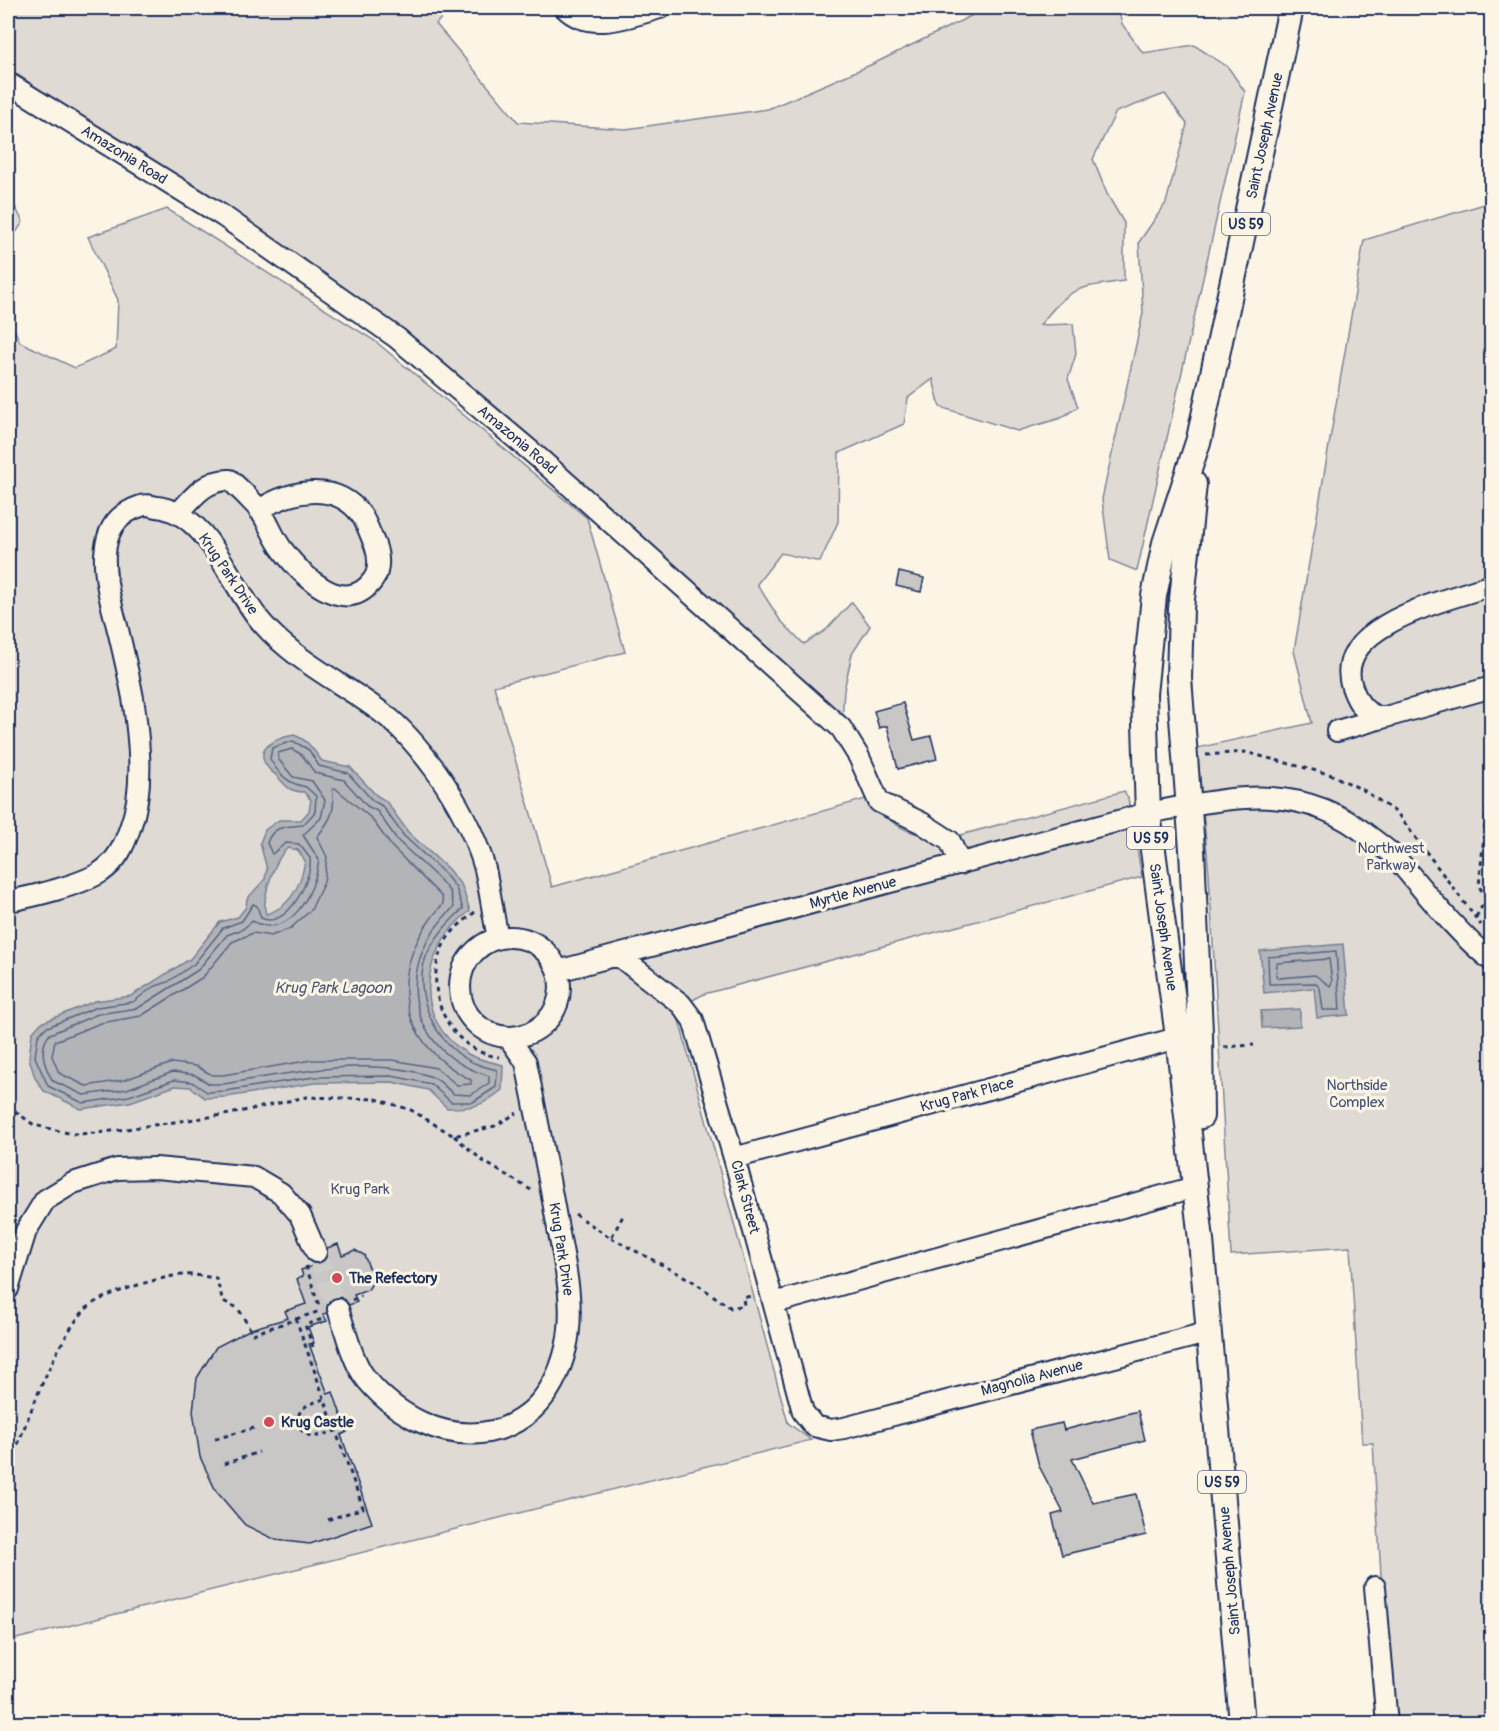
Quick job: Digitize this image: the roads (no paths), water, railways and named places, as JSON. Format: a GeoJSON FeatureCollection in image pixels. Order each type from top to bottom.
{"type":"FeatureCollection","features":[{"type":"Feature","properties":{"kind":"main road","name":"Saint Joseph Avenue"},"geometry":{"type":"LineString","coordinates":[[1242,1724],[1210,1332],[1195,1187],[1189,1034],[1188,806],[1179,666],[1181,609],[1199,439],[1291,8]]}},
{"type":"Feature","properties":{"kind":"main road","name":"Saint Joseph Avenue"},"geometry":{"type":"LineString","coordinates":[[1199,439],[1165,543],[1154,596],[1144,694],[1148,813],[1189,1034],[1201,1240]]}},
{"type":"Feature","properties":{"kind":"street"},"geometry":{"type":"LineString","coordinates":[[565,8],[571,14],[589,21],[607,21],[660,8]]}},
{"type":"Feature","properties":{"kind":"street","name":"Amazonia Road"},"geometry":{"type":"LineString","coordinates":[[8,83],[223,216],[397,338],[540,459],[841,728],[859,757],[879,802],[922,823],[950,841],[960,864]]}},
{"type":"Feature","properties":{"kind":"street"},"geometry":{"type":"LineString","coordinates":[[178,514],[198,492],[217,480],[230,480],[260,510],[281,548],[305,576],[333,594],[353,596],[366,590],[377,574],[378,553],[362,516],[345,499],[323,491],[285,496],[260,510]]}},
{"type":"Feature","properties":{"kind":"street","name":"Krug Park Drive"},"geometry":{"type":"LineString","coordinates":[[8,901],[63,887],[100,872],[121,852],[135,815],[139,776],[138,736],[133,696],[106,590],[104,560],[107,538],[116,520],[142,505],[169,508],[195,526],[222,560],[244,600],[262,624],[283,644],[387,716],[419,749],[438,774],[468,826],[484,867],[498,938]]}},
{"type":"Feature","properties":{"kind":"street"},"geometry":{"type":"LineString","coordinates":[[1382,718],[1370,714],[1359,704],[1351,683],[1351,664],[1359,645],[1379,627],[1491,585]]}},
{"type":"Feature","properties":{"kind":"street"},"geometry":{"type":"LineString","coordinates":[[1336,731],[1491,687]]}},
{"type":"Feature","properties":{"kind":"street"},"geometry":{"type":"LineString","coordinates":[[1188,806],[1263,795],[1305,801],[1347,818],[1392,855],[1453,923],[1491,961]]}},
{"type":"Feature","properties":{"kind":"street","name":"Myrtle Avenue"},"geometry":{"type":"LineString","coordinates":[[558,971],[1148,813],[1188,806]]}},
{"type":"Feature","properties":{"kind":"street"},"geometry":{"type":"LineString","coordinates":[[516,937],[534,943],[549,955],[558,971],[560,990],[555,1008],[544,1024],[527,1034],[508,1037],[494,1035],[481,1028],[463,1006],[460,992],[465,964],[484,944],[498,938],[516,937]]}},
{"type":"Feature","properties":{"kind":"street","name":"Clark Street"},"geometry":{"type":"LineString","coordinates":[[619,956],[681,1004],[693,1020],[734,1158],[803,1412],[814,1426],[831,1430],[855,1425]]}},
{"type":"Feature","properties":{"kind":"street","name":"Krug Park Place"},"geometry":{"type":"LineString","coordinates":[[734,1158],[1189,1034]]}},
{"type":"Feature","properties":{"kind":"street","name":"Krug Park Drive"},"geometry":{"type":"LineString","coordinates":[[345,1304],[366,1378],[408,1416],[463,1435],[483,1434],[502,1429],[519,1420],[550,1390],[566,1347],[570,1296],[526,1062],[508,1037]]}},
{"type":"Feature","properties":{"kind":"street"},"geometry":{"type":"LineString","coordinates":[[8,1289],[26,1231],[45,1200],[73,1183],[117,1169],[156,1168],[254,1177],[281,1193],[300,1215],[316,1252]]}},
{"type":"Feature","properties":{"kind":"street"},"geometry":{"type":"LineString","coordinates":[[772,1297],[1195,1187]]}},
{"type":"Feature","properties":{"kind":"street","name":"Magnolia Avenue"},"geometry":{"type":"LineString","coordinates":[[855,1425],[1210,1332]]}},
{"type":"Feature","properties":{"kind":"street"},"geometry":{"type":"LineString","coordinates":[[1375,1587],[1387,1724]]}},
{"type":"Feature","properties":{"kind":"water","name":"Krug Park Lagoon"},"geometry":{"type":"Polygon","coordinates":[[[294,735],[304,740],[322,761],[350,767],[376,795],[386,801],[408,832],[448,869],[462,886],[470,911],[453,926],[441,944],[433,964],[429,984],[430,1004],[437,1023],[449,1040],[472,1056],[503,1065],[502,1090],[477,1105],[447,1108],[428,1090],[392,1082],[315,1083],[226,1097],[205,1098],[190,1087],[175,1086],[130,1102],[81,1109],[44,1091],[35,1078],[29,1058],[32,1033],[41,1023],[95,1001],[131,996],[190,959],[220,922],[238,917],[246,907],[247,899],[265,879],[267,869],[260,843],[265,830],[279,820],[301,820],[309,811],[311,800],[304,792],[288,788],[271,771],[263,756],[264,750],[273,742],[294,735]],[[288,848],[278,860],[267,889],[266,914],[275,911],[288,900],[301,878],[305,861],[298,850],[288,848]]]}},
{"type":"Feature","properties":{"kind":"water"},"geometry":{"type":"Polygon","coordinates":[[[1343,944],[1349,1015],[1317,1018],[1314,988],[1264,993],[1260,951],[1343,944]]]}},
{"type":"Feature","properties":{"kind":"water"},"geometry":{"type":"Polygon","coordinates":[[[1300,1009],[1300,1026],[1262,1028],[1261,1011],[1300,1009]]]}},
{"type":"Feature","properties":{"kind":"tunnel"},"geometry":{"type":"LineString","coordinates":[[316,1252],[338,1309]]}},
{"type":"Feature","properties":{"kind":"place","name":"The Refectory"},"geometry":{"type":"Point","coordinates":[337,1278]}},
{"type":"Feature","properties":{"kind":"place","name":"Krug Castle"},"geometry":{"type":"Point","coordinates":[269,1422]}},
{"type":"Feature","properties":{"kind":"park label","name":"Northwest Parkway"},"geometry":{"type":"Point","coordinates":[1391,856]}},
{"type":"Feature","properties":{"kind":"park label","name":"Northside Complex"},"geometry":{"type":"Point","coordinates":[1357,1094]}},
{"type":"Feature","properties":{"kind":"park label","name":"Krug Park"},"geometry":{"type":"Point","coordinates":[360,1189]}}]}
